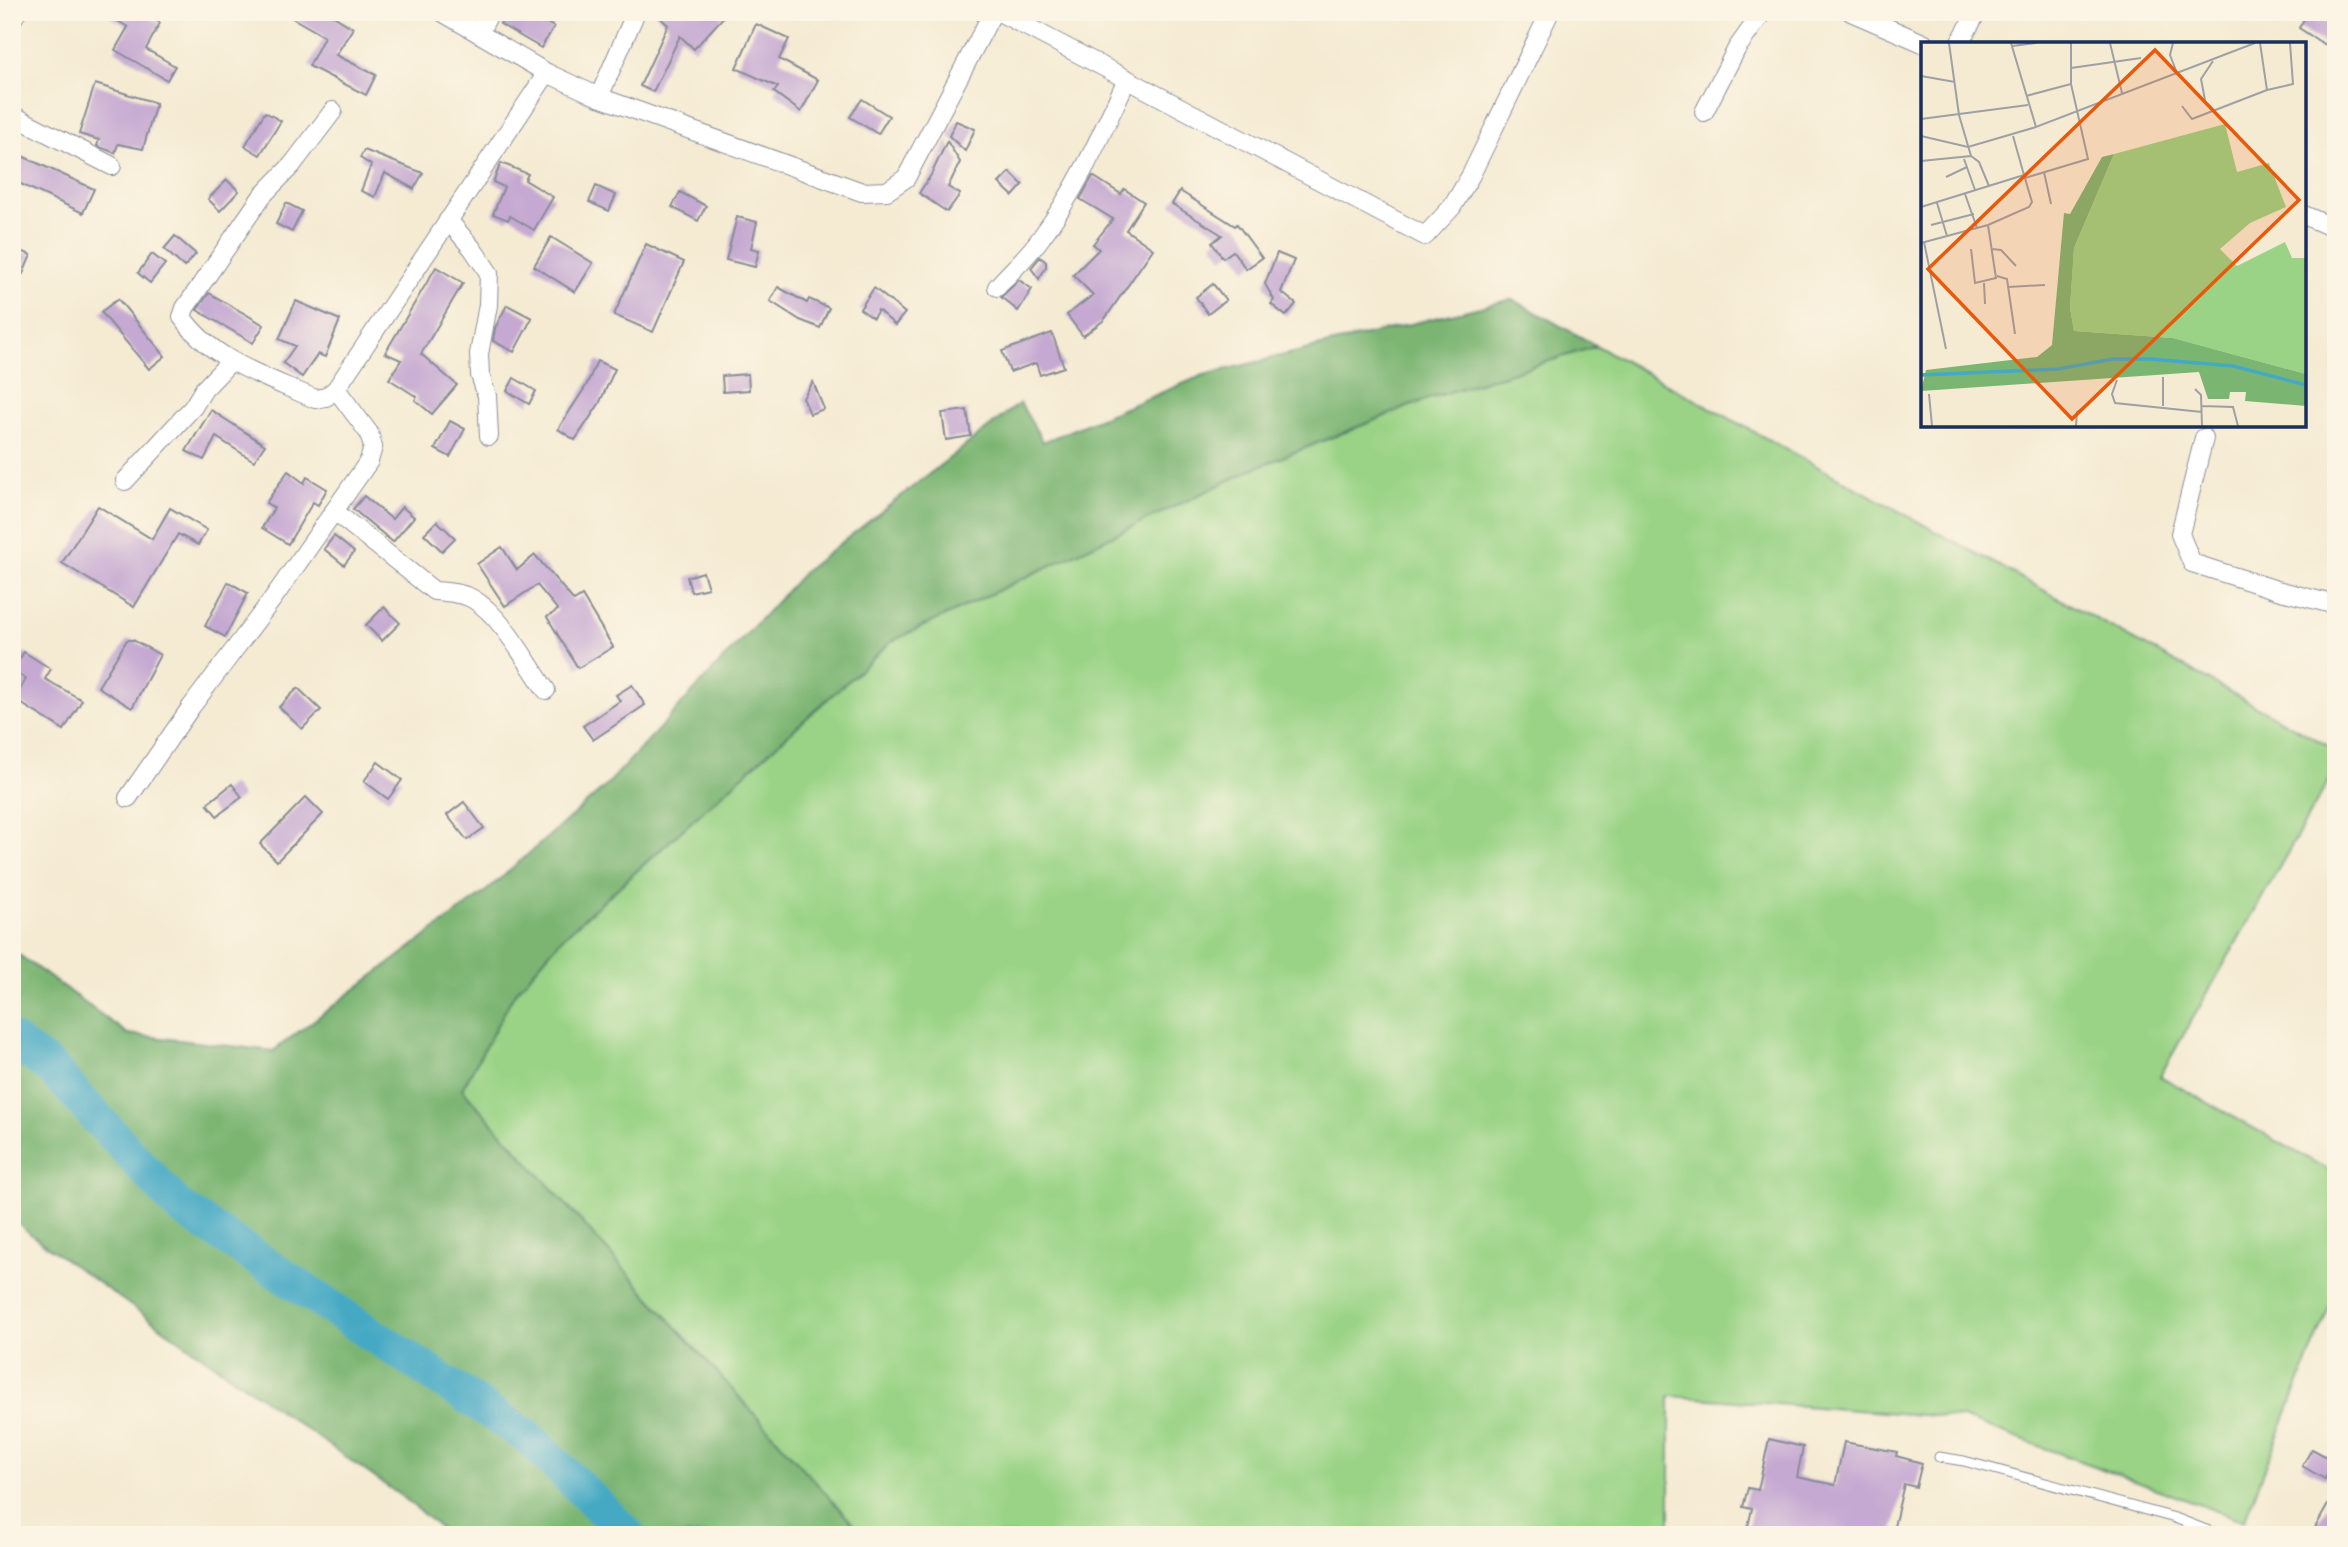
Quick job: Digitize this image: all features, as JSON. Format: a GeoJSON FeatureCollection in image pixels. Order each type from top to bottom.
{"type":"FeatureCollection","features":[{"type":"Feature","properties":{"kind":"street"},"geometry":{"type":"LineString","coordinates":[[12,20],[17,12]]}},
{"type":"Feature","properties":{"kind":"street"},"geometry":{"type":"LineString","coordinates":[[442,12],[547,73],[599,97],[862,192],[887,191],[905,178],[993,12]]}},
{"type":"Feature","properties":{"kind":"street"},"geometry":{"type":"LineString","coordinates":[[479,33],[490,12]]}},
{"type":"Feature","properties":{"kind":"street"},"geometry":{"type":"LineString","coordinates":[[599,97],[636,12]]}},
{"type":"Feature","properties":{"kind":"street"},"geometry":{"type":"LineString","coordinates":[[999,12],[1425,236],[1452,207],[1471,175],[1550,12]]}},
{"type":"Feature","properties":{"kind":"street"},"geometry":{"type":"LineString","coordinates":[[1704,112],[1737,48],[1763,12]]}},
{"type":"Feature","properties":{"kind":"street"},"geometry":{"type":"LineString","coordinates":[[1852,12],[1921,42]]}},
{"type":"Feature","properties":{"kind":"street"},"geometry":{"type":"LineString","coordinates":[[1960,42],[1977,12]]}},
{"type":"Feature","properties":{"kind":"street"},"geometry":{"type":"LineString","coordinates":[[333,111],[292,165],[262,196],[185,308],[182,317],[231,361],[315,399],[326,397],[336,389],[547,73]]}},
{"type":"Feature","properties":{"kind":"street"},"geometry":{"type":"LineString","coordinates":[[997,287],[1039,241],[1065,204],[1084,171],[1127,79]]}},
{"type":"Feature","properties":{"kind":"street"},"geometry":{"type":"LineString","coordinates":[[12,116],[112,166]]}},
{"type":"Feature","properties":{"kind":"street"},"geometry":{"type":"LineString","coordinates":[[2306,216],[2336,229]]}},
{"type":"Feature","properties":{"kind":"street"},"geometry":{"type":"LineString","coordinates":[[448,220],[489,273],[488,305],[479,354],[480,375],[487,396],[489,436]]}},
{"type":"Feature","properties":{"kind":"street"},"geometry":{"type":"LineString","coordinates":[[125,481],[231,361]]}},
{"type":"Feature","properties":{"kind":"street"},"geometry":{"type":"LineString","coordinates":[[128,798],[369,461],[373,446],[369,433],[336,389]]}},
{"type":"Feature","properties":{"kind":"street"},"geometry":{"type":"LineString","coordinates":[[2204,438],[2180,534],[2192,564],[2336,605]]}},
{"type":"Feature","properties":{"kind":"street"},"geometry":{"type":"LineString","coordinates":[[334,511],[434,591],[455,593],[473,599],[502,626],[546,690]]}},
{"type":"Feature","properties":{"kind":"lane"},"geometry":{"type":"LineString","coordinates":[[1940,1457],[1964,1461],[2175,1518],[2219,1535]]}},
{"type":"Feature","properties":{"kind":"green space"},"geometry":{"type":"Polygon","coordinates":[[[1512,299],[1597,346],[1430,398],[1255,468],[892,641],[561,939],[514,994],[462,1089],[863,1535],[448,1535],[408,1501],[39,1241],[12,1218],[12,950],[128,1034],[273,1051],[485,892],[606,786],[804,572],[1020,403],[1043,442],[1204,375],[1512,299]]]}},
{"type":"Feature","properties":{"kind":"green space"},"geometry":{"type":"Polygon","coordinates":[[[1597,346],[2336,750],[2336,768],[2160,1076],[2336,1174],[2336,1290],[2244,1521],[1962,1418],[1670,1396],[1670,1535],[863,1535],[462,1089],[514,994],[561,939],[892,641],[1255,468],[1430,398],[1597,346]]]}},
{"type":"Feature","properties":{"kind":"building"},"geometry":{"type":"Polygon","coordinates":[[[102,12],[141,12],[160,23],[146,49],[175,66],[167,80],[115,50],[128,27],[102,12]]]}},
{"type":"Feature","properties":{"kind":"building"},"geometry":{"type":"Polygon","coordinates":[[[282,12],[327,12],[353,28],[336,55],[376,75],[366,95],[309,66],[324,37],[282,12]]]}},
{"type":"Feature","properties":{"kind":"building"},"geometry":{"type":"Polygon","coordinates":[[[507,12],[528,12],[554,27],[541,48],[500,24],[507,12]]]}},
{"type":"Feature","properties":{"kind":"building"},"geometry":{"type":"Polygon","coordinates":[[[654,12],[728,12],[694,49],[680,36],[653,92],[640,86],[668,25],[654,12]]]}},
{"type":"Feature","properties":{"kind":"building"},"geometry":{"type":"Polygon","coordinates":[[[2308,12],[2336,12],[2336,27],[2325,45],[2299,28],[2308,12]]]}},
{"type":"Feature","properties":{"kind":"building"},"geometry":{"type":"Polygon","coordinates":[[[756,24],[789,39],[779,59],[818,80],[801,112],[774,92],[778,87],[736,68],[756,24]]]}},
{"type":"Feature","properties":{"kind":"building"},"geometry":{"type":"Polygon","coordinates":[[[95,84],[156,103],[143,149],[118,144],[115,153],[97,146],[99,140],[79,134],[95,84]]]}},
{"type":"Feature","properties":{"kind":"building"},"geometry":{"type":"Polygon","coordinates":[[[862,99],[889,116],[878,134],[850,117],[862,99]]]}},
{"type":"Feature","properties":{"kind":"building"},"geometry":{"type":"Polygon","coordinates":[[[265,112],[281,121],[260,155],[245,146],[265,112]]]}},
{"type":"Feature","properties":{"kind":"building"},"geometry":{"type":"Polygon","coordinates":[[[956,121],[975,129],[965,151],[949,136],[956,121]]]}},
{"type":"Feature","properties":{"kind":"building"},"geometry":{"type":"Polygon","coordinates":[[[947,141],[960,162],[948,187],[960,194],[947,212],[919,193],[947,141]]]}},
{"type":"Feature","properties":{"kind":"building"},"geometry":{"type":"Polygon","coordinates":[[[364,150],[423,173],[414,189],[385,173],[375,197],[361,191],[371,165],[360,158],[364,150]]]}},
{"type":"Feature","properties":{"kind":"building"},"geometry":{"type":"Polygon","coordinates":[[[22,156],[94,189],[83,213],[12,180],[22,156]]]}},
{"type":"Feature","properties":{"kind":"building"},"geometry":{"type":"Polygon","coordinates":[[[501,163],[528,174],[525,180],[553,197],[534,230],[510,216],[508,220],[493,214],[504,187],[493,182],[501,163]]]}},
{"type":"Feature","properties":{"kind":"building"},"geometry":{"type":"Polygon","coordinates":[[[1010,172],[1023,185],[1013,196],[999,183],[1010,172]]]}},
{"type":"Feature","properties":{"kind":"building"},"geometry":{"type":"Polygon","coordinates":[[[1093,176],[1121,194],[1124,189],[1144,202],[1126,230],[1153,249],[1104,320],[1083,336],[1067,315],[1093,295],[1073,275],[1099,249],[1093,244],[1113,219],[1080,199],[1093,176]]]}},
{"type":"Feature","properties":{"kind":"building"},"geometry":{"type":"Polygon","coordinates":[[[227,180],[239,191],[220,211],[208,199],[227,180]]]}},
{"type":"Feature","properties":{"kind":"building"},"geometry":{"type":"Polygon","coordinates":[[[596,186],[616,195],[609,211],[589,202],[596,186]]]}},
{"type":"Feature","properties":{"kind":"building"},"geometry":{"type":"Polygon","coordinates":[[[1180,191],[1235,226],[1237,224],[1262,258],[1246,269],[1233,251],[1223,258],[1212,243],[1222,235],[1172,204],[1180,191]]]}},
{"type":"Feature","properties":{"kind":"building"},"geometry":{"type":"Polygon","coordinates":[[[680,192],[706,206],[698,221],[672,207],[680,192]]]}},
{"type":"Feature","properties":{"kind":"building"},"geometry":{"type":"Polygon","coordinates":[[[286,203],[302,211],[292,232],[276,224],[286,203]]]}},
{"type":"Feature","properties":{"kind":"building"},"geometry":{"type":"Polygon","coordinates":[[[737,217],[757,222],[751,248],[759,250],[755,267],[726,260],[737,217]]]}},
{"type":"Feature","properties":{"kind":"building"},"geometry":{"type":"Polygon","coordinates":[[[175,236],[196,254],[184,267],[164,249],[175,236]]]}},
{"type":"Feature","properties":{"kind":"building"},"geometry":{"type":"Polygon","coordinates":[[[551,237],[593,263],[575,292],[534,266],[551,237]]]}},
{"type":"Feature","properties":{"kind":"building"},"geometry":{"type":"Polygon","coordinates":[[[646,244],[684,262],[653,332],[614,315],[646,244]]]}},
{"type":"Feature","properties":{"kind":"building"},"geometry":{"type":"Polygon","coordinates":[[[12,247],[31,255],[23,274],[12,269],[12,247]]]}},
{"type":"Feature","properties":{"kind":"building"},"geometry":{"type":"Polygon","coordinates":[[[1277,253],[1294,260],[1281,292],[1296,304],[1286,316],[1271,304],[1274,300],[1265,284],[1277,253]]]}},
{"type":"Feature","properties":{"kind":"building"},"geometry":{"type":"Polygon","coordinates":[[[152,254],[165,264],[150,283],[138,273],[152,254]]]}},
{"type":"Feature","properties":{"kind":"building"},"geometry":{"type":"Polygon","coordinates":[[[1040,257],[1046,262],[1046,267],[1039,279],[1031,268],[1040,257]]]}},
{"type":"Feature","properties":{"kind":"building"},"geometry":{"type":"Polygon","coordinates":[[[436,267],[463,283],[421,354],[457,385],[432,414],[415,400],[417,397],[389,379],[401,360],[385,353],[436,267]]]}},
{"type":"Feature","properties":{"kind":"building"},"geometry":{"type":"Polygon","coordinates":[[[1019,280],[1032,289],[1018,311],[1001,297],[1019,280]]]}},
{"type":"Feature","properties":{"kind":"building"},"geometry":{"type":"Polygon","coordinates":[[[1213,284],[1226,300],[1208,314],[1196,297],[1213,284]]]}},
{"type":"Feature","properties":{"kind":"building"},"geometry":{"type":"Polygon","coordinates":[[[778,287],[807,303],[809,299],[829,308],[820,328],[800,320],[770,301],[778,287]]]}},
{"type":"Feature","properties":{"kind":"building"},"geometry":{"type":"Polygon","coordinates":[[[874,288],[905,313],[895,325],[878,310],[873,318],[860,309],[874,288]]]}},
{"type":"Feature","properties":{"kind":"building"},"geometry":{"type":"Polygon","coordinates":[[[209,293],[264,325],[253,343],[197,310],[209,293]]]}},
{"type":"Feature","properties":{"kind":"building"},"geometry":{"type":"Polygon","coordinates":[[[118,299],[165,356],[149,369],[101,312],[118,299]]]}},
{"type":"Feature","properties":{"kind":"building"},"geometry":{"type":"Polygon","coordinates":[[[296,301],[340,320],[325,357],[318,354],[302,377],[283,363],[295,346],[279,339],[296,301]]]}},
{"type":"Feature","properties":{"kind":"building"},"geometry":{"type":"Polygon","coordinates":[[[507,305],[532,318],[514,352],[493,341],[495,328],[507,305]]]}},
{"type":"Feature","properties":{"kind":"building"},"geometry":{"type":"Polygon","coordinates":[[[1052,333],[1064,367],[1040,375],[1036,363],[1010,372],[1002,351],[1052,333]]]}},
{"type":"Feature","properties":{"kind":"building"},"geometry":{"type":"Polygon","coordinates":[[[597,361],[615,369],[599,404],[575,440],[558,429],[586,386],[597,361]]]}},
{"type":"Feature","properties":{"kind":"building"},"geometry":{"type":"Polygon","coordinates":[[[748,374],[749,390],[723,392],[722,376],[748,374]]]}},
{"type":"Feature","properties":{"kind":"building"},"geometry":{"type":"Polygon","coordinates":[[[514,378],[536,391],[529,404],[507,391],[514,378]]]}},
{"type":"Feature","properties":{"kind":"building"},"geometry":{"type":"Polygon","coordinates":[[[813,382],[824,409],[810,414],[803,398],[813,382]]]}},
{"type":"Feature","properties":{"kind":"building"},"geometry":{"type":"Polygon","coordinates":[[[211,410],[265,445],[254,461],[216,437],[204,460],[186,451],[211,410]]]}},
{"type":"Feature","properties":{"kind":"building"},"geometry":{"type":"Polygon","coordinates":[[[967,410],[971,436],[946,440],[942,413],[967,410]]]}},
{"type":"Feature","properties":{"kind":"building"},"geometry":{"type":"Polygon","coordinates":[[[450,421],[465,429],[450,457],[435,449],[450,421]]]}},
{"type":"Feature","properties":{"kind":"building"},"geometry":{"type":"Polygon","coordinates":[[[288,471],[304,483],[307,477],[327,489],[318,505],[313,502],[288,544],[262,528],[274,508],[266,503],[288,471]]]}},
{"type":"Feature","properties":{"kind":"building"},"geometry":{"type":"Polygon","coordinates":[[[364,496],[392,519],[402,507],[414,517],[393,542],[353,509],[364,496]]]}},
{"type":"Feature","properties":{"kind":"building"},"geometry":{"type":"Polygon","coordinates":[[[98,506],[152,539],[170,508],[207,530],[198,545],[178,534],[134,607],[62,563],[98,506]]]}},
{"type":"Feature","properties":{"kind":"building"},"geometry":{"type":"Polygon","coordinates":[[[437,521],[455,538],[442,551],[424,534],[437,521]]]}},
{"type":"Feature","properties":{"kind":"building"},"geometry":{"type":"Polygon","coordinates":[[[334,536],[354,552],[344,565],[324,549],[334,536]]]}},
{"type":"Feature","properties":{"kind":"building"},"geometry":{"type":"Polygon","coordinates":[[[502,547],[517,570],[535,555],[574,601],[582,596],[613,647],[578,668],[547,617],[558,610],[537,585],[505,606],[477,564],[502,547]]]}},
{"type":"Feature","properties":{"kind":"building"},"geometry":{"type":"Polygon","coordinates":[[[703,572],[708,588],[691,592],[687,577],[703,572]]]}},
{"type":"Feature","properties":{"kind":"building"},"geometry":{"type":"Polygon","coordinates":[[[228,582],[248,593],[225,637],[205,626],[228,582]]]}},
{"type":"Feature","properties":{"kind":"building"},"geometry":{"type":"Polygon","coordinates":[[[384,607],[400,623],[382,641],[366,625],[384,607]]]}},
{"type":"Feature","properties":{"kind":"building"},"geometry":{"type":"Polygon","coordinates":[[[127,640],[133,640],[160,655],[132,708],[98,687],[127,640]]]}},
{"type":"Feature","properties":{"kind":"building"},"geometry":{"type":"Polygon","coordinates":[[[24,652],[51,669],[45,679],[82,700],[64,730],[14,699],[26,679],[12,671],[24,652]]]}},
{"type":"Feature","properties":{"kind":"building"},"geometry":{"type":"Polygon","coordinates":[[[632,685],[645,705],[593,740],[583,726],[620,701],[616,695],[632,685]]]}},
{"type":"Feature","properties":{"kind":"building"},"geometry":{"type":"Polygon","coordinates":[[[298,688],[321,710],[302,729],[279,707],[298,688]]]}},
{"type":"Feature","properties":{"kind":"building"},"geometry":{"type":"Polygon","coordinates":[[[378,762],[402,780],[388,799],[364,781],[378,762]]]}},
{"type":"Feature","properties":{"kind":"building"},"geometry":{"type":"Polygon","coordinates":[[[232,784],[242,797],[217,816],[207,804],[232,784]]]}},
{"type":"Feature","properties":{"kind":"building"},"geometry":{"type":"Polygon","coordinates":[[[306,797],[323,814],[277,861],[260,844],[306,797]]]}},
{"type":"Feature","properties":{"kind":"building"},"geometry":{"type":"Polygon","coordinates":[[[464,802],[484,828],[467,840],[447,815],[464,802]]]}},
{"type":"Feature","properties":{"kind":"building"},"geometry":{"type":"Polygon","coordinates":[[[1769,1439],[1803,1447],[1797,1477],[1835,1485],[1844,1442],[1897,1452],[1896,1456],[1922,1463],[1916,1487],[1904,1484],[1892,1535],[1746,1535],[1752,1509],[1743,1507],[1748,1488],[1758,1490],[1769,1439]]]}},
{"type":"Feature","properties":{"kind":"building"},"geometry":{"type":"Polygon","coordinates":[[[2312,1449],[2334,1461],[2325,1479],[2302,1466],[2312,1449]]]}},
{"type":"Feature","properties":{"kind":"building"},"geometry":{"type":"Polygon","coordinates":[[[2336,1490],[2336,1535],[2311,1535],[2336,1490]]]}},
{"type":"Feature","properties":{"kind":"waterway"},"geometry":{"type":"LineString","coordinates":[[12,1040],[51,1068],[179,1207],[529,1438],[628,1535]]}}]}
